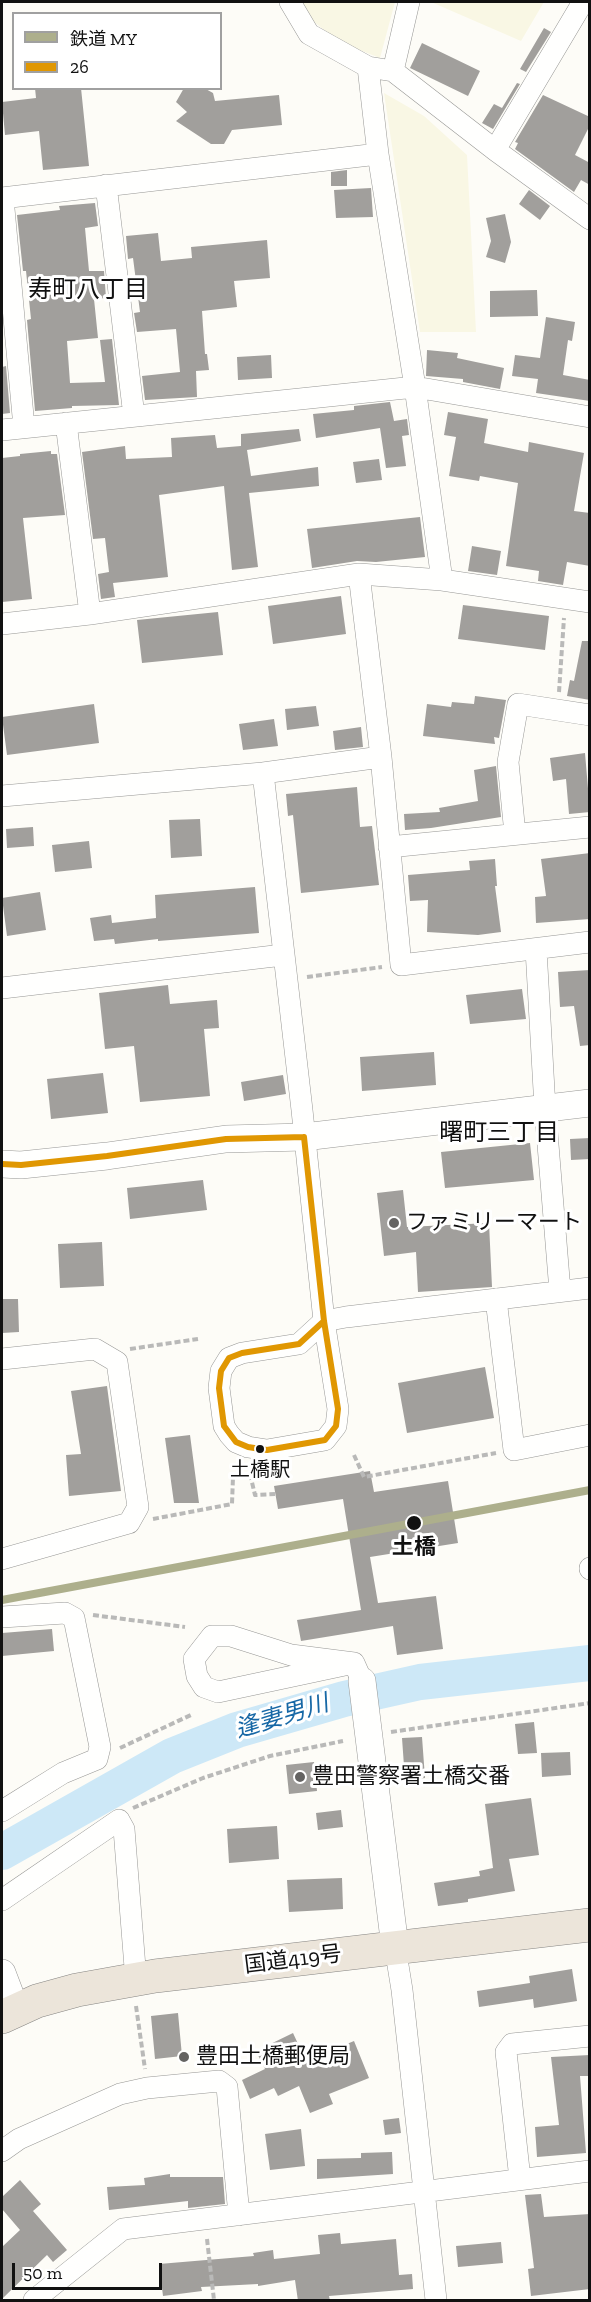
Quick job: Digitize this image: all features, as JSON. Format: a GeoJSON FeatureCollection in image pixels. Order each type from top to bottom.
{"type":"FeatureCollection","features":[{"type":"Feature","properties":{"kind":"highway","name":"国道419号"},"geometry":{"type":"LineString","coordinates":[[9,2013],[38,2001],[77,1990],[135,1990],[395,1947],[590,1925]]}},
{"type":"Feature","properties":{"kind":"street"},"geometry":{"type":"LineString","coordinates":[[290,2],[309,34],[368,67],[393,71],[495,150],[590,219]]}},
{"type":"Feature","properties":{"kind":"street"},"geometry":{"type":"LineString","coordinates":[[393,71],[409,2]]}},
{"type":"Feature","properties":{"kind":"street"},"geometry":{"type":"LineString","coordinates":[[495,150],[583,2]]}},
{"type":"Feature","properties":{"kind":"street"},"geometry":{"type":"LineString","coordinates":[[368,67],[378,154],[415,387],[442,580]]}},
{"type":"Feature","properties":{"kind":"street"},"geometry":{"type":"LineString","coordinates":[[24,427],[2,198],[378,154]]}},
{"type":"Feature","properties":{"kind":"street"},"geometry":{"type":"LineString","coordinates":[[106,185],[134,416]]}},
{"type":"Feature","properties":{"kind":"street"},"geometry":{"type":"LineString","coordinates":[[2,430],[415,387],[590,417]]}},
{"type":"Feature","properties":{"kind":"street"},"geometry":{"type":"LineString","coordinates":[[66,423],[90,615]]}},
{"type":"Feature","properties":{"kind":"street"},"geometry":{"type":"LineString","coordinates":[[358,574],[381,757],[401,965],[590,942]]}},
{"type":"Feature","properties":{"kind":"street"},"geometry":{"type":"LineString","coordinates":[[2,624],[90,615],[358,574],[442,580],[590,602]]}},
{"type":"Feature","properties":{"kind":"street"},"geometry":{"type":"LineString","coordinates":[[515,834],[508,762],[518,704],[590,715]]}},
{"type":"Feature","properties":{"kind":"street"},"geometry":{"type":"LineString","coordinates":[[2,796],[263,773],[381,757]]}},
{"type":"Feature","properties":{"kind":"street"},"geometry":{"type":"LineString","coordinates":[[263,773],[324,1322],[339,1409],[336,1426],[325,1440],[267,1450],[248,1447],[236,1442],[224,1426],[219,1388],[221,1371],[230,1358],[242,1353],[299,1344],[324,1322],[590,1288]]}},
{"type":"Feature","properties":{"kind":"street"},"geometry":{"type":"LineString","coordinates":[[389,847],[590,827]]}},
{"type":"Feature","properties":{"kind":"street"},"geometry":{"type":"LineString","coordinates":[[536,949],[545,1108],[560,1291]]}},
{"type":"Feature","properties":{"kind":"street"},"geometry":{"type":"LineString","coordinates":[[2,988],[283,955]]}},
{"type":"Feature","properties":{"kind":"street"},"geometry":{"type":"LineString","coordinates":[[2,1164],[21,1165],[107,1156],[226,1139],[304,1137],[590,1103]]}},
{"type":"Feature","properties":{"kind":"street"},"geometry":{"type":"LineString","coordinates":[[496,1299],[514,1450],[590,1435]]}},
{"type":"Feature","properties":{"kind":"street"},"geometry":{"type":"LineString","coordinates":[[299,1344],[321,1359],[332,1373]]}},
{"type":"Feature","properties":{"kind":"street"},"geometry":{"type":"LineString","coordinates":[[2,1359],[95,1348],[117,1362],[138,1507],[129,1523],[2,1559]]}},
{"type":"Feature","properties":{"kind":"street"},"geometry":{"type":"LineString","coordinates":[[2,1617],[65,1613],[74,1618],[100,1747],[97,1759],[63,1773],[2,1811]]}},
{"type":"Feature","properties":{"kind":"street"},"geometry":{"type":"LineString","coordinates":[[231,1635],[291,1655],[358,1672],[218,1692],[204,1687],[197,1676],[194,1659],[212,1636],[231,1635]]}},
{"type":"Feature","properties":{"kind":"street"},"geometry":{"type":"LineString","coordinates":[[358,1672],[380,1732],[395,1947],[402,1990],[436,2301]]}},
{"type":"Feature","properties":{"kind":"street"},"geometry":{"type":"LineString","coordinates":[[2,1900],[119,1820],[124,1829],[135,1990]]}},
{"type":"Feature","properties":{"kind":"street"},"geometry":{"type":"LineString","coordinates":[[2,1973],[9,2013]]}},
{"type":"Feature","properties":{"kind":"street"},"geometry":{"type":"LineString","coordinates":[[520,2179],[506,2052],[512,2044],[590,2036]]}},
{"type":"Feature","properties":{"kind":"street"},"geometry":{"type":"LineString","coordinates":[[2,2151],[19,2139],[120,2094],[147,2088],[219,2081],[227,2087],[239,2215]]}},
{"type":"Feature","properties":{"kind":"street"},"geometry":{"type":"LineString","coordinates":[[34,2301],[123,2229],[590,2171]]}},
{"type":"Feature","properties":{"kind":"path"},"geometry":{"type":"LineString","coordinates":[[558,710],[565,598]]}},
{"type":"Feature","properties":{"kind":"path"},"geometry":{"type":"LineString","coordinates":[[285,979],[401,965]]}},
{"type":"Feature","properties":{"kind":"path"},"geometry":{"type":"LineString","coordinates":[[104,1353],[198,1339]]}},
{"type":"Feature","properties":{"kind":"path"},"geometry":{"type":"LineString","coordinates":[[354,1455],[364,1477],[514,1450]]}},
{"type":"Feature","properties":{"kind":"path"},"geometry":{"type":"LineString","coordinates":[[250,1474],[255,1495],[275,1494]]}},
{"type":"Feature","properties":{"kind":"path"},"geometry":{"type":"LineString","coordinates":[[129,1523],[232,1504],[233,1477]]}},
{"type":"Feature","properties":{"kind":"path"},"geometry":{"type":"LineString","coordinates":[[74,1618],[95,1614],[185,1627]]}},
{"type":"Feature","properties":{"kind":"path"},"geometry":{"type":"LineString","coordinates":[[380,1732],[590,1703]]}},
{"type":"Feature","properties":{"kind":"path"},"geometry":{"type":"LineString","coordinates":[[97,1759],[193,1714]]}},
{"type":"Feature","properties":{"kind":"path"},"geometry":{"type":"LineString","coordinates":[[121,1824],[128,1810],[203,1778],[270,1756],[343,1741]]}},
{"type":"Feature","properties":{"kind":"path"},"geometry":{"type":"LineString","coordinates":[[135,1990],[147,2088]]}},
{"type":"Feature","properties":{"kind":"path"},"geometry":{"type":"LineString","coordinates":[[205,2219],[214,2301]]}},
{"type":"Feature","properties":{"kind":"shaded area"},"geometry":{"type":"Polygon","coordinates":[[[300,2],[395,2],[380,58],[339,42],[313,21],[300,2]]]}},
{"type":"Feature","properties":{"kind":"shaded area"},"geometry":{"type":"Polygon","coordinates":[[[431,2],[544,2],[521,41],[431,2]]]}},
{"type":"Feature","properties":{"kind":"shaded area"},"geometry":{"type":"Polygon","coordinates":[[[384,93],[424,116],[467,155],[476,332],[420,332],[384,93]]]}},
{"type":"Feature","properties":{"kind":"building"},"geometry":{"type":"Polygon","coordinates":[[[544,28],[551,32],[526,72],[520,69],[544,28]]]}},
{"type":"Feature","properties":{"kind":"building"},"geometry":{"type":"Polygon","coordinates":[[[422,43],[480,71],[468,96],[410,68],[422,43]]]}},
{"type":"Feature","properties":{"kind":"building"},"geometry":{"type":"Polygon","coordinates":[[[517,83],[520,84],[493,129],[482,123],[494,104],[502,108],[517,83]]]}},
{"type":"Feature","properties":{"kind":"building"},"geometry":{"type":"Polygon","coordinates":[[[35,90],[81,90],[89,166],[43,170],[39,131],[5,135],[2,102],[36,98],[35,90]]]}},
{"type":"Feature","properties":{"kind":"building"},"geometry":{"type":"Polygon","coordinates":[[[183,90],[208,90],[213,93],[215,101],[279,95],[282,125],[232,130],[224,144],[211,144],[176,121],[187,112],[176,102],[183,90]]]}},
{"type":"Feature","properties":{"kind":"building"},"geometry":{"type":"Polygon","coordinates":[[[543,95],[590,117],[590,125],[575,155],[590,163],[590,185],[581,180],[574,192],[515,149],[518,143],[515,142],[543,95]]]}},
{"type":"Feature","properties":{"kind":"building"},"geometry":{"type":"Polygon","coordinates":[[[347,170],[347,186],[331,186],[331,172],[347,170]]]}},
{"type":"Feature","properties":{"kind":"building"},"geometry":{"type":"Polygon","coordinates":[[[371,188],[373,217],[336,218],[334,190],[371,188]]]}},
{"type":"Feature","properties":{"kind":"building"},"geometry":{"type":"Polygon","coordinates":[[[529,190],[550,206],[540,220],[519,204],[529,190]]]}},
{"type":"Feature","properties":{"kind":"building"},"geometry":{"type":"Polygon","coordinates":[[[95,203],[98,226],[85,228],[89,271],[104,271],[106,298],[94,299],[98,338],[67,341],[70,383],[105,382],[100,340],[112,339],[119,405],[72,406],[72,408],[35,411],[27,320],[31,319],[17,215],[60,210],[59,206],[95,203]]]}},
{"type":"Feature","properties":{"kind":"building"},"geometry":{"type":"Polygon","coordinates":[[[505,214],[511,242],[505,263],[486,257],[491,241],[486,218],[505,214]]]}},
{"type":"Feature","properties":{"kind":"building"},"geometry":{"type":"Polygon","coordinates":[[[158,233],[161,261],[192,258],[191,247],[267,240],[270,278],[234,281],[237,307],[202,311],[205,354],[207,354],[209,370],[196,371],[197,397],[145,400],[142,376],[180,372],[176,329],[137,332],[134,313],[140,312],[133,258],[128,259],[126,236],[158,233]]]}},
{"type":"Feature","properties":{"kind":"building"},"geometry":{"type":"Polygon","coordinates":[[[537,290],[538,316],[490,317],[490,291],[537,290]]]}},
{"type":"Feature","properties":{"kind":"building"},"geometry":{"type":"Polygon","coordinates":[[[546,317],[575,322],[572,341],[568,340],[563,375],[590,380],[590,401],[536,393],[538,379],[512,376],[515,355],[540,358],[546,317]]]}},
{"type":"Feature","properties":{"kind":"building"},"geometry":{"type":"Polygon","coordinates":[[[427,350],[458,353],[457,358],[504,368],[500,389],[463,382],[463,379],[426,376],[427,350]]]}},
{"type":"Feature","properties":{"kind":"building"},"geometry":{"type":"Polygon","coordinates":[[[271,355],[272,378],[238,380],[237,357],[271,355]]]}},
{"type":"Feature","properties":{"kind":"building"},"geometry":{"type":"Polygon","coordinates":[[[6,366],[10,413],[2,414],[2,367],[6,366]]]}},
{"type":"Feature","properties":{"kind":"building"},"geometry":{"type":"Polygon","coordinates":[[[390,402],[394,421],[407,419],[409,435],[402,436],[406,466],[386,468],[380,428],[316,438],[313,414],[354,410],[354,406],[390,402]]]}},
{"type":"Feature","properties":{"kind":"building"},"geometry":{"type":"Polygon","coordinates":[[[448,412],[488,419],[484,443],[528,452],[529,442],[584,453],[574,511],[590,513],[590,566],[567,562],[563,585],[538,581],[539,571],[506,566],[518,483],[480,476],[479,481],[449,476],[456,437],[444,435],[448,412]]]}},
{"type":"Feature","properties":{"kind":"building"},"geometry":{"type":"Polygon","coordinates":[[[299,429],[301,441],[247,450],[251,476],[318,467],[319,486],[249,493],[258,567],[232,570],[224,486],[159,495],[168,577],[113,583],[115,597],[101,599],[98,574],[109,572],[105,538],[93,539],[82,452],[125,446],[126,459],[172,457],[171,438],[215,435],[217,448],[241,446],[241,434],[299,429]]]}},
{"type":"Feature","properties":{"kind":"building"},"geometry":{"type":"Polygon","coordinates":[[[51,451],[51,454],[57,454],[65,515],[23,518],[32,599],[2,602],[2,458],[51,451]]]}},
{"type":"Feature","properties":{"kind":"building"},"geometry":{"type":"Polygon","coordinates":[[[379,459],[382,480],[356,483],[353,462],[379,459]]]}},
{"type":"Feature","properties":{"kind":"building"},"geometry":{"type":"Polygon","coordinates":[[[420,517],[425,557],[376,562],[357,561],[312,568],[307,529],[420,517]]]}},
{"type":"Feature","properties":{"kind":"building"},"geometry":{"type":"Polygon","coordinates":[[[472,546],[501,551],[497,575],[468,571],[472,546]]]}},
{"type":"Feature","properties":{"kind":"building"},"geometry":{"type":"Polygon","coordinates":[[[341,596],[346,634],[273,644],[268,606],[341,596]]]}},
{"type":"Feature","properties":{"kind":"building"},"geometry":{"type":"Polygon","coordinates":[[[463,605],[549,616],[545,650],[458,639],[463,605]]]}},
{"type":"Feature","properties":{"kind":"building"},"geometry":{"type":"Polygon","coordinates":[[[218,612],[223,655],[142,663],[137,620],[218,612]]]}},
{"type":"Feature","properties":{"kind":"building"},"geometry":{"type":"Polygon","coordinates":[[[582,641],[590,641],[590,700],[567,696],[570,680],[574,681],[582,641]]]}},
{"type":"Feature","properties":{"kind":"building"},"geometry":{"type":"Polygon","coordinates":[[[475,696],[506,700],[499,738],[494,737],[495,744],[423,736],[427,704],[451,707],[452,702],[474,704],[475,696]]]}},
{"type":"Feature","properties":{"kind":"building"},"geometry":{"type":"Polygon","coordinates":[[[94,704],[99,743],[7,755],[2,717],[94,704]]]}},
{"type":"Feature","properties":{"kind":"building"},"geometry":{"type":"Polygon","coordinates":[[[316,706],[319,726],[287,730],[285,709],[316,706]]]}},
{"type":"Feature","properties":{"kind":"building"},"geometry":{"type":"Polygon","coordinates":[[[274,719],[278,746],[243,750],[239,724],[274,719]]]}},
{"type":"Feature","properties":{"kind":"building"},"geometry":{"type":"Polygon","coordinates":[[[361,727],[363,747],[335,750],[333,731],[361,727]]]}},
{"type":"Feature","properties":{"kind":"building"},"geometry":{"type":"Polygon","coordinates":[[[585,753],[590,812],[569,814],[566,779],[553,781],[550,758],[585,753]]]}},
{"type":"Feature","properties":{"kind":"building"},"geometry":{"type":"Polygon","coordinates":[[[496,766],[501,817],[405,830],[404,814],[440,812],[439,808],[478,801],[474,770],[496,766]]]}},
{"type":"Feature","properties":{"kind":"building"},"geometry":{"type":"Polygon","coordinates":[[[357,787],[360,827],[372,826],[379,885],[301,893],[293,815],[288,816],[286,794],[357,787]]]}},
{"type":"Feature","properties":{"kind":"building"},"geometry":{"type":"Polygon","coordinates":[[[200,819],[202,856],[171,858],[169,820],[200,819]]]}},
{"type":"Feature","properties":{"kind":"building"},"geometry":{"type":"Polygon","coordinates":[[[33,827],[34,846],[7,848],[6,829],[33,827]]]}},
{"type":"Feature","properties":{"kind":"building"},"geometry":{"type":"Polygon","coordinates":[[[89,841],[92,868],[55,872],[52,845],[89,841]]]}},
{"type":"Feature","properties":{"kind":"building"},"geometry":{"type":"Polygon","coordinates":[[[590,853],[590,919],[536,923],[535,897],[546,896],[541,859],[590,853]]]}},
{"type":"Feature","properties":{"kind":"building"},"geometry":{"type":"Polygon","coordinates":[[[495,859],[497,886],[495,886],[501,932],[478,935],[427,932],[428,900],[410,901],[408,875],[470,870],[469,861],[495,859]]]}},
{"type":"Feature","properties":{"kind":"building"},"geometry":{"type":"Polygon","coordinates":[[[255,887],[259,933],[115,944],[114,939],[94,941],[90,918],[111,915],[112,923],[156,918],[155,895],[255,887]]]}},
{"type":"Feature","properties":{"kind":"building"},"geometry":{"type":"Polygon","coordinates":[[[40,892],[46,930],[7,936],[2,898],[40,892]]]}},
{"type":"Feature","properties":{"kind":"building"},"geometry":{"type":"Polygon","coordinates":[[[590,970],[590,1045],[580,1046],[574,1006],[560,1007],[558,972],[590,970]]]}},
{"type":"Feature","properties":{"kind":"building"},"geometry":{"type":"Polygon","coordinates":[[[168,985],[170,1004],[217,1000],[219,1028],[204,1029],[210,1096],[140,1102],[134,1046],[105,1049],[99,993],[168,985]]]}},
{"type":"Feature","properties":{"kind":"building"},"geometry":{"type":"Polygon","coordinates":[[[522,989],[526,1019],[470,1024],[466,995],[522,989]]]}},
{"type":"Feature","properties":{"kind":"building"},"geometry":{"type":"Polygon","coordinates":[[[434,1052],[436,1085],[362,1091],[360,1057],[434,1052]]]}},
{"type":"Feature","properties":{"kind":"building"},"geometry":{"type":"Polygon","coordinates":[[[103,1073],[108,1113],[51,1119],[47,1079],[103,1073]]]}},
{"type":"Feature","properties":{"kind":"building"},"geometry":{"type":"Polygon","coordinates":[[[283,1075],[286,1094],[244,1101],[241,1082],[283,1075]]]}},
{"type":"Feature","properties":{"kind":"building"},"geometry":{"type":"Polygon","coordinates":[[[590,1138],[590,1159],[571,1160],[570,1139],[590,1138]]]}},
{"type":"Feature","properties":{"kind":"building"},"geometry":{"type":"Polygon","coordinates":[[[530,1143],[534,1180],[445,1188],[441,1152],[530,1143]]]}},
{"type":"Feature","properties":{"kind":"building"},"geometry":{"type":"Polygon","coordinates":[[[203,1180],[207,1210],[130,1219],[127,1188],[203,1180]]]}},
{"type":"Feature","properties":{"kind":"building"},"geometry":{"type":"Polygon","coordinates":[[[403,1190],[407,1227],[489,1223],[492,1287],[418,1292],[416,1252],[384,1256],[377,1193],[403,1190]]]}},
{"type":"Feature","properties":{"kind":"building"},"geometry":{"type":"Polygon","coordinates":[[[102,1242],[104,1286],[60,1288],[58,1244],[102,1242]]]}},
{"type":"Feature","properties":{"kind":"building"},"geometry":{"type":"Polygon","coordinates":[[[2,1299],[18,1299],[19,1332],[2,1333],[2,1299]]]}},
{"type":"Feature","properties":{"kind":"building"},"geometry":{"type":"Polygon","coordinates":[[[485,1367],[494,1418],[407,1433],[398,1383],[485,1367]]]}},
{"type":"Feature","properties":{"kind":"building"},"geometry":{"type":"Polygon","coordinates":[[[107,1386],[121,1491],[69,1496],[66,1455],[81,1454],[71,1391],[107,1386]]]}},
{"type":"Feature","properties":{"kind":"building"},"geometry":{"type":"Polygon","coordinates":[[[190,1435],[199,1503],[174,1503],[165,1438],[190,1435]]]}},
{"type":"Feature","properties":{"kind":"building"},"geometry":{"type":"Polygon","coordinates":[[[370,1471],[374,1492],[448,1481],[458,1543],[370,1557],[378,1603],[436,1596],[443,1649],[397,1655],[393,1626],[301,1641],[297,1620],[361,1610],[343,1499],[278,1509],[274,1486],[370,1471]]]}},
{"type":"Feature","properties":{"kind":"building"},"geometry":{"type":"Polygon","coordinates":[[[52,1629],[54,1651],[2,1656],[2,1633],[52,1629]]]}},
{"type":"Feature","properties":{"kind":"building"},"geometry":{"type":"Polygon","coordinates":[[[534,1722],[537,1753],[518,1754],[515,1724],[534,1722]]]}},
{"type":"Feature","properties":{"kind":"building"},"geometry":{"type":"Polygon","coordinates":[[[422,1737],[425,1778],[405,1780],[402,1738],[422,1737]]]}},
{"type":"Feature","properties":{"kind":"building"},"geometry":{"type":"Polygon","coordinates":[[[570,1752],[571,1775],[542,1777],[541,1753],[570,1752]]]}},
{"type":"Feature","properties":{"kind":"building"},"geometry":{"type":"Polygon","coordinates":[[[314,1762],[317,1791],[289,1794],[286,1765],[314,1762]]]}},
{"type":"Feature","properties":{"kind":"building"},"geometry":{"type":"Polygon","coordinates":[[[531,1798],[539,1855],[509,1859],[515,1891],[468,1899],[468,1902],[438,1906],[434,1883],[480,1876],[479,1871],[493,1868],[485,1804],[531,1798]]]}},
{"type":"Feature","properties":{"kind":"building"},"geometry":{"type":"Polygon","coordinates":[[[341,1810],[343,1827],[318,1830],[316,1813],[341,1810]]]}},
{"type":"Feature","properties":{"kind":"building"},"geometry":{"type":"Polygon","coordinates":[[[277,1826],[279,1859],[229,1863],[227,1829],[277,1826]]]}},
{"type":"Feature","properties":{"kind":"building"},"geometry":{"type":"Polygon","coordinates":[[[342,1878],[343,1909],[289,1912],[287,1880],[342,1878]]]}},
{"type":"Feature","properties":{"kind":"building"},"geometry":{"type":"Polygon","coordinates":[[[572,1969],[577,2001],[534,2008],[533,1999],[479,2007],[477,1991],[530,1983],[529,1976],[572,1969]]]}},
{"type":"Feature","properties":{"kind":"building"},"geometry":{"type":"Polygon","coordinates":[[[178,2013],[182,2056],[155,2059],[151,2016],[178,2013]]]}},
{"type":"Feature","properties":{"kind":"building"},"geometry":{"type":"Polygon","coordinates":[[[293,2033],[306,2061],[354,2041],[369,2078],[329,2094],[333,2104],[310,2113],[299,2086],[278,2096],[274,2088],[250,2099],[242,2080],[265,2069],[256,2051],[293,2033]]]}},
{"type":"Feature","properties":{"kind":"building"},"geometry":{"type":"Polygon","coordinates":[[[590,2055],[590,2076],[580,2076],[586,2153],[537,2157],[535,2127],[559,2125],[551,2057],[590,2055]]]}},
{"type":"Feature","properties":{"kind":"building"},"geometry":{"type":"Polygon","coordinates":[[[399,2118],[401,2133],[385,2135],[383,2120],[399,2118]]]}},
{"type":"Feature","properties":{"kind":"building"},"geometry":{"type":"Polygon","coordinates":[[[301,2129],[305,2166],[270,2170],[265,2134],[301,2129]]]}},
{"type":"Feature","properties":{"kind":"building"},"geometry":{"type":"Polygon","coordinates":[[[392,2152],[393,2174],[317,2179],[317,2159],[361,2158],[361,2153],[392,2152]]]}},
{"type":"Feature","properties":{"kind":"building"},"geometry":{"type":"Polygon","coordinates":[[[170,2174],[170,2177],[223,2177],[225,2204],[188,2208],[188,2201],[109,2210],[107,2187],[145,2185],[144,2178],[170,2174]]]}},
{"type":"Feature","properties":{"kind":"building"},"geometry":{"type":"Polygon","coordinates":[[[20,2180],[41,2204],[33,2211],[67,2250],[53,2262],[47,2255],[2,2299],[2,2247],[20,2230],[2,2209],[2,2197],[20,2180]]]}},
{"type":"Feature","properties":{"kind":"building"},"geometry":{"type":"Polygon","coordinates":[[[541,2194],[544,2217],[590,2214],[590,2289],[531,2296],[528,2269],[534,2268],[525,2195],[541,2194]]]}},
{"type":"Feature","properties":{"kind":"building"},"geometry":{"type":"Polygon","coordinates":[[[340,2233],[341,2244],[396,2239],[399,2275],[412,2274],[413,2289],[329,2296],[330,2301],[298,2301],[295,2280],[258,2286],[258,2284],[201,2287],[202,2291],[163,2296],[159,2264],[254,2256],[253,2253],[273,2250],[274,2259],[320,2254],[318,2235],[340,2233]]]}},
{"type":"Feature","properties":{"kind":"building"},"geometry":{"type":"Polygon","coordinates":[[[501,2242],[503,2263],[458,2267],[456,2246],[501,2242]]]}},
{"type":"Feature","properties":{"kind":"waterway","name":"逢妻男川"},"geometry":{"type":"LineString","coordinates":[[2,1852],[172,1756],[237,1730],[344,1699],[420,1682],[590,1663]]}},
{"type":"Feature","properties":{"kind":"rail line","name":"MY"},"geometry":{"type":"LineString","coordinates":[[2,1600],[590,1490]]}},
{"type":"Feature","properties":{"kind":"transit line","name":"26"},"geometry":{"type":"LineString","coordinates":[[304,1137],[324,1321]]}},
{"type":"Feature","properties":{"kind":"transit line","name":"26"},"geometry":{"type":"LineString","coordinates":[[2,1164],[21,1165],[107,1156],[226,1139],[304,1137]]}},
{"type":"Feature","properties":{"kind":"transit line","name":"26"},"geometry":{"type":"LineString","coordinates":[[324,1321],[338,1409],[336,1426],[325,1440],[267,1450],[248,1447],[236,1442],[224,1426],[219,1388],[221,1371],[229,1358],[242,1353],[299,1344],[324,1321]]}},
{"type":"Feature","properties":{"kind":"place","name":"ファミリーマート"},"geometry":{"type":"Point","coordinates":[394,1223]}},
{"type":"Feature","properties":{"kind":"place","name":"土橋駅"},"geometry":{"type":"Point","coordinates":[260,1449]}},
{"type":"Feature","properties":{"kind":"place","name":"土橋"},"geometry":{"type":"Point","coordinates":[414,1523]}},
{"type":"Feature","properties":{"kind":"place","name":"豊田警察署土橋交番"},"geometry":{"type":"Point","coordinates":[300,1777]}},
{"type":"Feature","properties":{"kind":"place","name":"豊田土橋郵便局"},"geometry":{"type":"Point","coordinates":[184,2057]}},
{"type":"Feature","properties":{"kind":"district","name":"寿町八丁目"},"geometry":{"type":"Point","coordinates":[88,290]}},
{"type":"Feature","properties":{"kind":"district","name":"曙町三丁目"},"geometry":{"type":"Point","coordinates":[499,1133]}}]}
